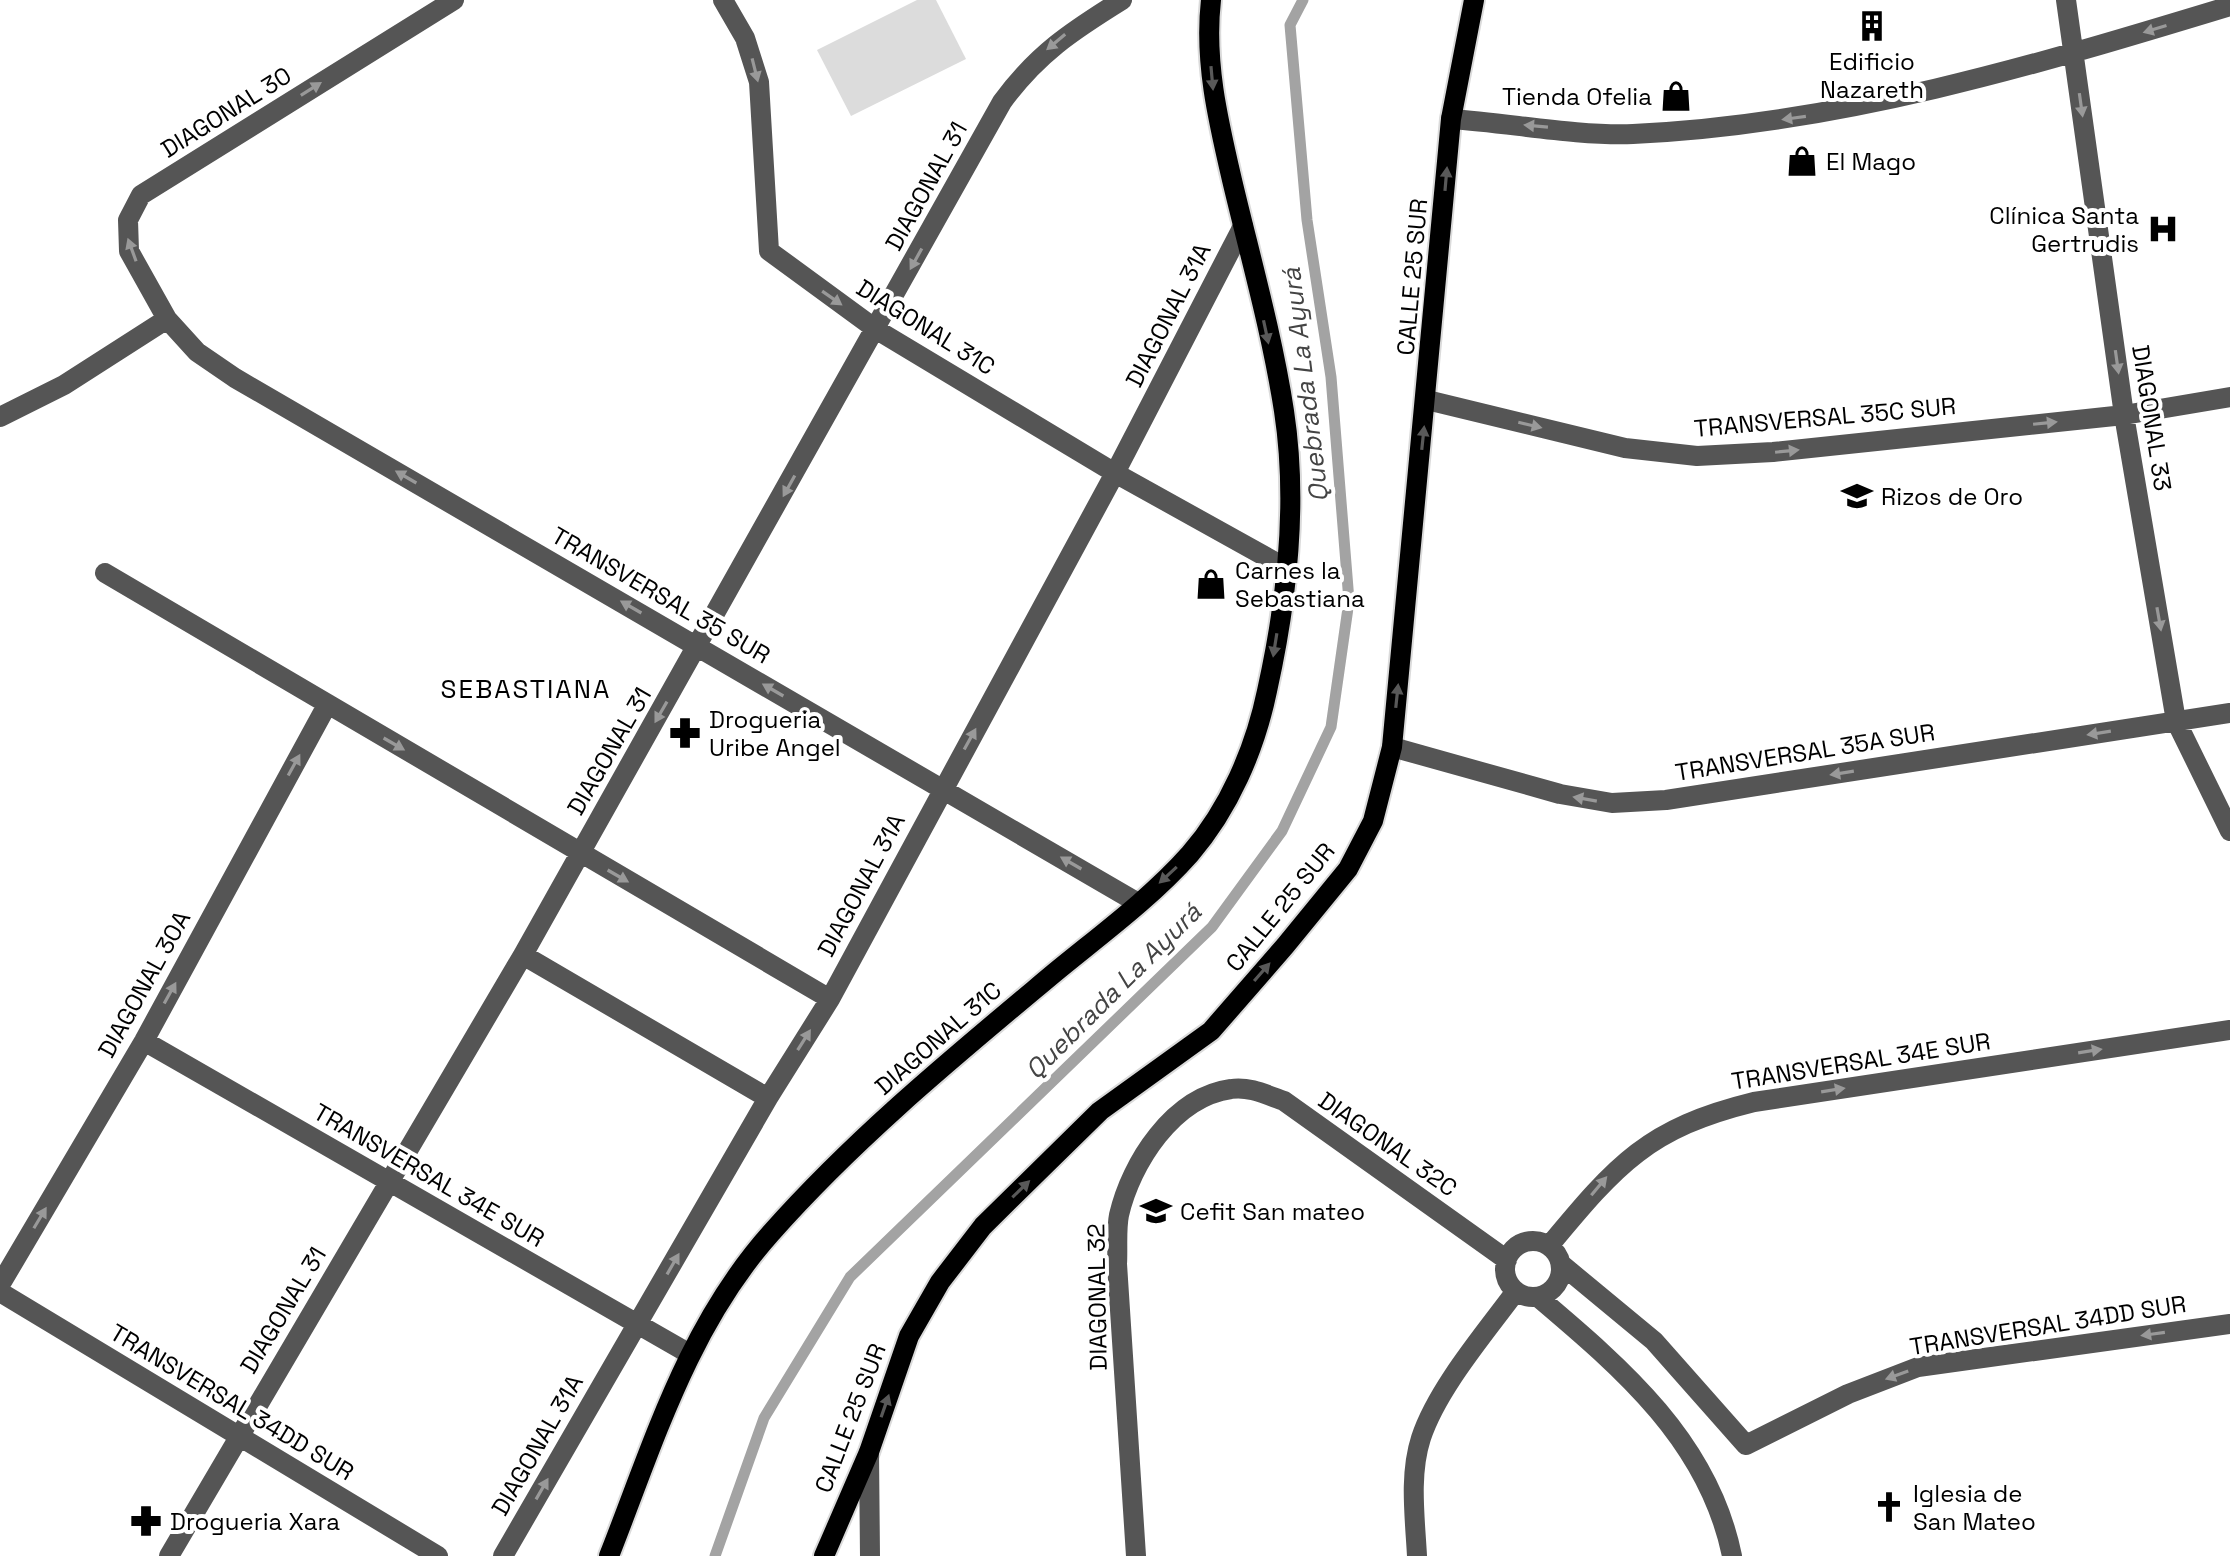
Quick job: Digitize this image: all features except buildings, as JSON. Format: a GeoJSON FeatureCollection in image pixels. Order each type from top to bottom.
{"type":"FeatureCollection","features":[{"type":"Feature","properties":{"kind":"main road","name":"DIAGONAL 31C"},"geometry":{"type":"LineString","coordinates":[[609,1556],[688,1353],[727,1291],[770,1234],[905,1099],[1138,903],[1190,854],[1231,796],[1267,695],[1286,568],[1290,474],[1284,410],[1214,102],[1208,30],[1211,0]]}},
{"type":"Feature","properties":{"kind":"main road","name":"CALLE 25 SUR"},"geometry":{"type":"LineString","coordinates":[[824,1556],[869,1452],[909,1336],[940,1282],[983,1226],[1100,1111],[1211,1031],[1348,869],[1373,821],[1392,747],[1451,119],[1474,0]]}},
{"type":"Feature","properties":{"kind":"street","name":"DIAGONAL 30"},"geometry":{"type":"LineString","coordinates":[[167,319],[129,251],[128,220],[141,195],[454,0]]}},
{"type":"Feature","properties":{"kind":"street","name":"DIAGONAL 31C"},"geometry":{"type":"LineString","coordinates":[[723,0],[745,38],[759,82],[769,251],[877,330],[1115,473],[1286,568]]}},
{"type":"Feature","properties":{"kind":"street","name":"DIAGONAL 31"},"geometry":{"type":"LineString","coordinates":[[169,1556],[523,955],[877,330],[1002,102],[1024,71],[1060,38],[1122,0]]}},
{"type":"Feature","properties":{"kind":"street","name":"DIAGONAL 33"},"geometry":{"type":"LineString","coordinates":[[2066,0],[2124,415],[2176,721],[2230,831]]}},
{"type":"Feature","properties":{"kind":"street"},"geometry":{"type":"LineString","coordinates":[[1451,119],[1628,134],[1722,128],[1831,112],[2074,53],[2230,6]]}},
{"type":"Feature","properties":{"kind":"street","name":"DIAGONAL 31A"},"geometry":{"type":"LineString","coordinates":[[503,1556],[768,1098],[830,999],[1115,473],[1243,226]]}},
{"type":"Feature","properties":{"kind":"street"},"geometry":{"type":"LineString","coordinates":[[0,417],[64,385],[167,319]]}},
{"type":"Feature","properties":{"kind":"street","name":"TRANSVERSAL 35 SUR"},"geometry":{"type":"LineString","coordinates":[[167,319],[197,352],[235,378],[1138,903]]}},
{"type":"Feature","properties":{"kind":"street","name":"TRANSVERSAL 35C SUR"},"geometry":{"type":"LineString","coordinates":[[1427,400],[1625,448],[1697,456],[1773,452],[2124,415],[2230,397]]}},
{"type":"Feature","properties":{"kind":"street"},"geometry":{"type":"LineString","coordinates":[[105,573],[830,999]]}},
{"type":"Feature","properties":{"kind":"street","name":"DIAGONAL 30A"},"geometry":{"type":"LineString","coordinates":[[0,1285],[144,1041],[327,705]]}},
{"type":"Feature","properties":{"kind":"street","name":"TRANSVERSAL 35A SUR"},"geometry":{"type":"LineString","coordinates":[[1392,747],[1560,794],[1612,803],[1666,800],[2230,713]]}},
{"type":"Feature","properties":{"kind":"street"},"geometry":{"type":"LineString","coordinates":[[523,955],[768,1098]]}},
{"type":"Feature","properties":{"kind":"street","name":"TRANSVERSAL 34E SUR"},"geometry":{"type":"LineString","coordinates":[[1549,1246],[1607,1177],[1633,1153],[1664,1133],[1704,1114],[1754,1102],[2230,1030]]}},
{"type":"Feature","properties":{"kind":"street","name":"TRANSVERSAL 34E SUR"},"geometry":{"type":"LineString","coordinates":[[144,1041],[688,1353]]}},
{"type":"Feature","properties":{"kind":"street","name":"DIAGONAL 32C"},"geometry":{"type":"LineString","coordinates":[[1232,1088],[1259,1091],[1284,1101],[1507,1260]]}},
{"type":"Feature","properties":{"kind":"street","name":"DIAGONAL 32"},"geometry":{"type":"LineString","coordinates":[[1136,1556],[1117,1264],[1118,1219],[1128,1181],[1178,1114],[1200,1098],[1232,1088]]}},
{"type":"Feature","properties":{"kind":"street"},"geometry":{"type":"LineString","coordinates":[[1538,1297],[1557,1286],[1561,1264],[1549,1246],[1525,1242],[1507,1260],[1506,1277],[1516,1291],[1538,1297],[1606,1354],[1664,1415],[1701,1468],[1726,1527],[1732,1556]]}},
{"type":"Feature","properties":{"kind":"street","name":"TRANSVERSAL 34DD SUR"},"geometry":{"type":"LineString","coordinates":[[1561,1264],[1654,1341],[1746,1445],[1848,1394],[1918,1367],[2230,1324]]}},
{"type":"Feature","properties":{"kind":"street"},"geometry":{"type":"LineString","coordinates":[[1417,1556],[1414,1498],[1421,1438],[1442,1396],[1516,1291]]}},
{"type":"Feature","properties":{"kind":"street","name":"TRANSVERSAL 34DD SUR"},"geometry":{"type":"LineString","coordinates":[[0,1292],[438,1556]]}},
{"type":"Feature","properties":{"kind":"street"},"geometry":{"type":"LineString","coordinates":[[869,1452],[870,1556]]}},
{"type":"Feature","properties":{"kind":"shaded area"},"geometry":{"type":"Polygon","coordinates":[[[917,0],[936,0],[966,59],[851,116],[817,50],[917,0]]]}},
{"type":"Feature","properties":{"kind":"waterway","name":"Quebrada La Ayurá"},"geometry":{"type":"LineString","coordinates":[[715,1556],[764,1418],[850,1277],[1212,927],[1282,831],[1331,727],[1349,601],[1331,377],[1307,220],[1290,25],[1303,0]]}},
{"type":"Feature","properties":{"kind":"place","name":"Edificio Nazareth"},"geometry":{"type":"Point","coordinates":[1872,26]}},
{"type":"Feature","properties":{"kind":"place","name":"Tienda Ofelia"},"geometry":{"type":"Point","coordinates":[1676,96]}},
{"type":"Feature","properties":{"kind":"place","name":"El Mago"},"geometry":{"type":"Point","coordinates":[1802,161]}},
{"type":"Feature","properties":{"kind":"place","name":"Clínica Santa Gertrudis"},"geometry":{"type":"Point","coordinates":[2163,229]}},
{"type":"Feature","properties":{"kind":"place","name":"Rizos de Oro"},"geometry":{"type":"Point","coordinates":[1857,496]}},
{"type":"Feature","properties":{"kind":"place","name":"Carnes la Sebastiana"},"geometry":{"type":"Point","coordinates":[1211,584]}},
{"type":"Feature","properties":{"kind":"place","name":"Drogueria Uribe Angel"},"geometry":{"type":"Point","coordinates":[685,733]}},
{"type":"Feature","properties":{"kind":"place","name":"Cefit San mateo"},"geometry":{"type":"Point","coordinates":[1156,1211]}},
{"type":"Feature","properties":{"kind":"place","name":"Iglesia de San Mateo"},"geometry":{"type":"Point","coordinates":[1889,1507]}},
{"type":"Feature","properties":{"kind":"place","name":"Drogueria Xara"},"geometry":{"type":"Point","coordinates":[146,1521]}},
{"type":"Feature","properties":{"kind":"district","name":"SEBASTIANA"},"geometry":{"type":"Point","coordinates":[526,689]}}]}
